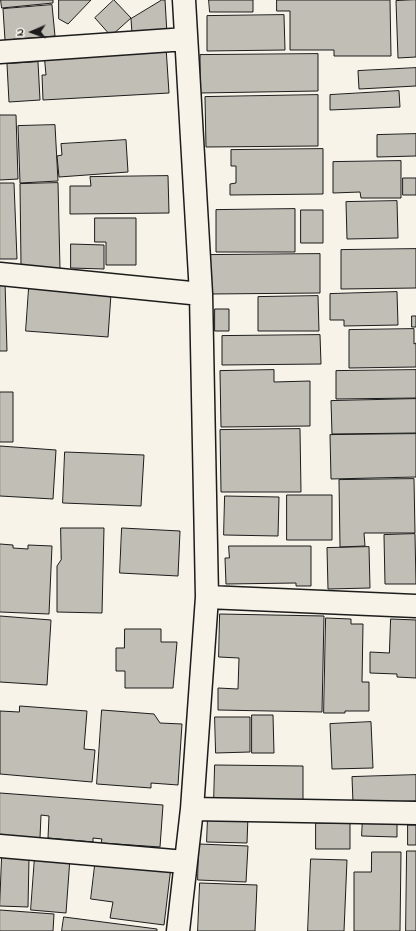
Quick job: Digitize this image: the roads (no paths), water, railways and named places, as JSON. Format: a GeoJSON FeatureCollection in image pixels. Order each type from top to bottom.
{"type":"FeatureCollection","features":[{"type":"Feature","properties":{"kind":"street"},"geometry":{"type":"LineString","coordinates":[[178,931],[192,808],[207,597],[201,294],[184,0]]}},
{"type":"Feature","properties":{"kind":"street"},"geometry":{"type":"LineString","coordinates":[[0,52],[186,39]]}},
{"type":"Feature","properties":{"kind":"street"},"geometry":{"type":"LineString","coordinates":[[0,274],[201,294]]}},
{"type":"Feature","properties":{"kind":"street"},"geometry":{"type":"LineString","coordinates":[[207,597],[416,606]]}},
{"type":"Feature","properties":{"kind":"street"},"geometry":{"type":"LineString","coordinates":[[192,808],[416,813]]}},
{"type":"Feature","properties":{"kind":"street"},"geometry":{"type":"LineString","coordinates":[[0,846],[185,862]]}}]}
